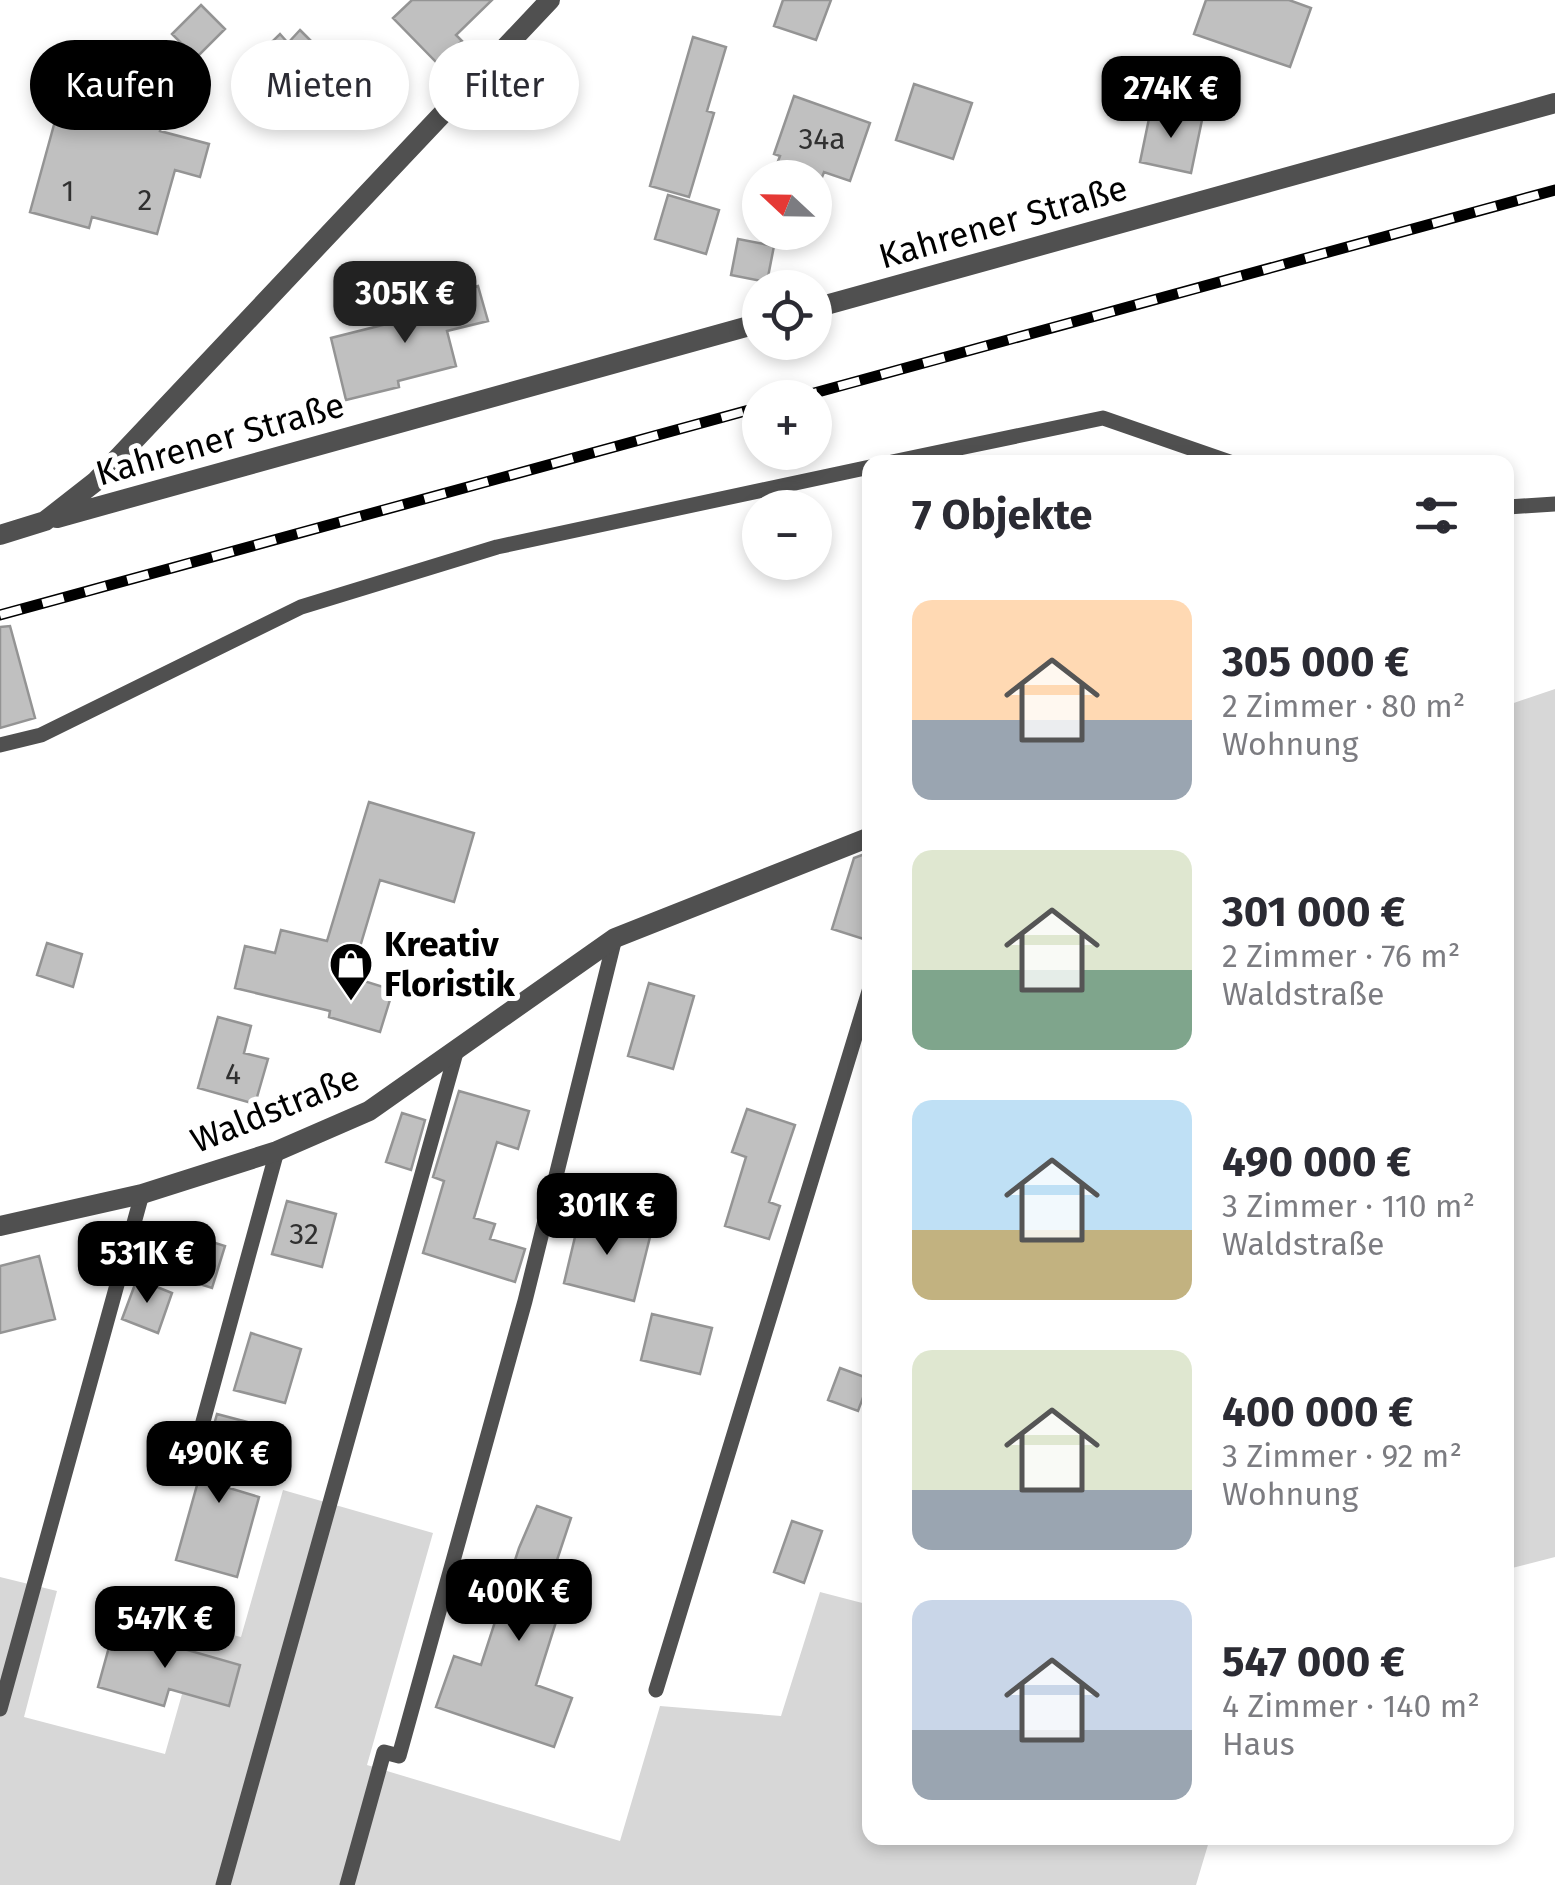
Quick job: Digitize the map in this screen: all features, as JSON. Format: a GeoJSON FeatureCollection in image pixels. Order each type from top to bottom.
{"type":"FeatureCollection","features":[{"type":"Feature","properties":{"kind":"street","name":"Kahrener Straße"},"geometry":{"type":"LineString","coordinates":[[45,522],[95,482],[550,0]]}},
{"type":"Feature","properties":{"kind":"street","name":"Kahrener Straße"},"geometry":{"type":"LineString","coordinates":[[832,303],[1555,103]]}},
{"type":"Feature","properties":{"kind":"street","name":"Kahrener Straße"},"geometry":{"type":"LineString","coordinates":[[0,534],[742,328]]}},
{"type":"Feature","properties":{"kind":"street","name":"Waldstraße"},"geometry":{"type":"LineString","coordinates":[[0,1226],[142,1194],[277,1151],[369,1110],[615,938],[862,840]]}},
{"type":"Feature","properties":{"kind":"lane"},"geometry":{"type":"LineString","coordinates":[[926,455],[1103,418],[1210,455]]}},
{"type":"Feature","properties":{"kind":"lane"},"geometry":{"type":"LineString","coordinates":[[0,745],[41,735],[301,607],[497,546],[862,469]]}},
{"type":"Feature","properties":{"kind":"lane"},"geometry":{"type":"LineString","coordinates":[[1514,507],[1555,504]]}},
{"type":"Feature","properties":{"kind":"lane"},"geometry":{"type":"LineString","coordinates":[[346,1885],[384,1752],[399,1756],[525,1301],[615,938]]}},
{"type":"Feature","properties":{"kind":"lane"},"geometry":{"type":"LineString","coordinates":[[656,1690],[862,1014]]}},
{"type":"Feature","properties":{"kind":"lane"},"geometry":{"type":"LineString","coordinates":[[223,1885],[457,1049]]}},
{"type":"Feature","properties":{"kind":"lane"},"geometry":{"type":"LineString","coordinates":[[192,1462],[277,1151]]}},
{"type":"Feature","properties":{"kind":"lane"},"geometry":{"type":"LineString","coordinates":[[0,1708],[142,1194]]}},
{"type":"Feature","properties":{"kind":"shaded area"},"geometry":{"type":"Polygon","coordinates":[[[1555,689],[1555,1557],[1514,1567],[1514,703],[1555,689]]]}},
{"type":"Feature","properties":{"kind":"shaded area"},"geometry":{"type":"Polygon","coordinates":[[[283,1490],[433,1533],[367,1765],[620,1841],[660,1706],[781,1716],[820,1592],[862,1603],[862,1845],[1208,1845],[1196,1885],[0,1885],[0,1577],[57,1591],[24,1717],[165,1754],[201,1627],[241,1637],[283,1490]]]}},
{"type":"Feature","properties":{"kind":"building"},"geometry":{"type":"Polygon","coordinates":[[[412,0],[492,0],[456,35],[461,40],[429,40],[429,55],[393,18],[412,0]]]}},
{"type":"Feature","properties":{"kind":"building"},"geometry":{"type":"Polygon","coordinates":[[[783,0],[831,0],[816,40],[774,26],[783,0]]]}},
{"type":"Feature","properties":{"kind":"building"},"geometry":{"type":"Polygon","coordinates":[[[1206,0],[1289,0],[1311,8],[1290,67],[1194,34],[1206,0]]]}},
{"type":"Feature","properties":{"kind":"building"},"geometry":{"type":"Polygon","coordinates":[[[201,5],[225,29],[211,43],[178,40],[172,34],[201,5]]]}},
{"type":"Feature","properties":{"kind":"building"},"geometry":{"type":"Polygon","coordinates":[[[300,30],[310,40],[291,40],[300,30]]]}},
{"type":"Feature","properties":{"kind":"building"},"geometry":{"type":"Polygon","coordinates":[[[693,37],[726,47],[707,111],[714,113],[689,197],[650,186],[693,37]]]}},
{"type":"Feature","properties":{"kind":"building"},"geometry":{"type":"Polygon","coordinates":[[[914,84],[972,103],[953,159],[896,140],[914,84]]]}},
{"type":"Feature","properties":{"kind":"building"},"geometry":{"type":"Polygon","coordinates":[[[794,96],[870,123],[850,181],[832,175],[832,160],[778,160],[780,156],[774,154],[794,96]]]}},
{"type":"Feature","properties":{"kind":"building"},"geometry":{"type":"Polygon","coordinates":[[[1151,109],[1202,120],[1191,173],[1140,162],[1151,109]]]}},
{"type":"Feature","properties":{"kind":"building"},"geometry":{"type":"Polygon","coordinates":[[[53,130],[160,130],[209,144],[200,177],[175,170],[157,234],[92,217],[89,228],[30,212],[53,130]]]}},
{"type":"Feature","properties":{"kind":"building"},"geometry":{"type":"Polygon","coordinates":[[[668,195],[719,210],[706,254],[655,239],[668,195]]]}},
{"type":"Feature","properties":{"kind":"building"},"geometry":{"type":"Polygon","coordinates":[[[738,239],[742,240],[742,250],[773,250],[769,270],[742,270],[742,277],[731,275],[738,239]]]}},
{"type":"Feature","properties":{"kind":"building"},"geometry":{"type":"Polygon","coordinates":[[[478,286],[488,321],[447,331],[456,366],[398,381],[399,387],[346,400],[331,338],[438,311],[434,297],[478,286]]]}},
{"type":"Feature","properties":{"kind":"building"},"geometry":{"type":"Polygon","coordinates":[[[10,626],[35,718],[0,728],[0,627],[10,626]]]}},
{"type":"Feature","properties":{"kind":"building"},"geometry":{"type":"Polygon","coordinates":[[[369,802],[474,833],[454,902],[380,880],[351,977],[393,990],[380,1032],[329,1017],[330,1011],[235,988],[245,946],[275,953],[281,930],[327,941],[369,802]]]}},
{"type":"Feature","properties":{"kind":"building"},"geometry":{"type":"Polygon","coordinates":[[[862,855],[862,938],[832,929],[854,858],[862,855]]]}},
{"type":"Feature","properties":{"kind":"building"},"geometry":{"type":"Polygon","coordinates":[[[47,943],[82,954],[73,987],[37,975],[47,943]]]}},
{"type":"Feature","properties":{"kind":"building"},"geometry":{"type":"Polygon","coordinates":[[[649,983],[694,996],[673,1069],[628,1056],[649,983]]]}},
{"type":"Feature","properties":{"kind":"building"},"geometry":{"type":"Polygon","coordinates":[[[218,1017],[251,1026],[244,1053],[268,1059],[255,1104],[198,1088],[218,1017]]]}},
{"type":"Feature","properties":{"kind":"building"},"geometry":{"type":"Polygon","coordinates":[[[459,1091],[529,1111],[518,1149],[497,1142],[474,1218],[495,1224],[490,1239],[525,1249],[515,1282],[423,1253],[444,1181],[433,1177],[459,1091]]]}},
{"type":"Feature","properties":{"kind":"building"},"geometry":{"type":"Polygon","coordinates":[[[747,1109],[795,1125],[769,1202],[780,1206],[769,1239],[725,1226],[746,1157],[732,1152],[747,1109]]]}},
{"type":"Feature","properties":{"kind":"building"},"geometry":{"type":"Polygon","coordinates":[[[402,1113],[425,1120],[411,1170],[386,1162],[402,1113]]]}},
{"type":"Feature","properties":{"kind":"building"},"geometry":{"type":"Polygon","coordinates":[[[287,1201],[336,1214],[322,1267],[272,1254],[287,1201]]]}},
{"type":"Feature","properties":{"kind":"building"},"geometry":{"type":"Polygon","coordinates":[[[580,1216],[651,1233],[634,1301],[564,1283],[580,1216]]]}},
{"type":"Feature","properties":{"kind":"building"},"geometry":{"type":"Polygon","coordinates":[[[174,1230],[225,1246],[212,1288],[162,1272],[174,1230]]]}},
{"type":"Feature","properties":{"kind":"building"},"geometry":{"type":"Polygon","coordinates":[[[39,1256],[55,1319],[0,1333],[0,1266],[39,1256]]]}},
{"type":"Feature","properties":{"kind":"building"},"geometry":{"type":"Polygon","coordinates":[[[137,1279],[172,1293],[158,1333],[122,1319],[137,1279]]]}},
{"type":"Feature","properties":{"kind":"building"},"geometry":{"type":"Polygon","coordinates":[[[652,1314],[712,1328],[700,1374],[641,1360],[652,1314]]]}},
{"type":"Feature","properties":{"kind":"building"},"geometry":{"type":"Polygon","coordinates":[[[251,1333],[301,1349],[285,1403],[234,1390],[251,1333]]]}},
{"type":"Feature","properties":{"kind":"building"},"geometry":{"type":"Polygon","coordinates":[[[840,1368],[862,1376],[858,1411],[828,1400],[840,1368]]]}},
{"type":"Feature","properties":{"kind":"building"},"geometry":{"type":"Polygon","coordinates":[[[217,1414],[247,1422],[229,1488],[259,1497],[237,1577],[176,1560],[217,1414]]]}},
{"type":"Feature","properties":{"kind":"building"},"geometry":{"type":"Polygon","coordinates":[[[537,1506],[571,1518],[557,1560],[574,1565],[536,1685],[572,1698],[554,1747],[436,1707],[454,1656],[481,1665],[519,1548],[537,1506]]]}},
{"type":"Feature","properties":{"kind":"building"},"geometry":{"type":"Polygon","coordinates":[[[792,1521],[822,1531],[804,1583],[774,1572],[792,1521]]]}},
{"type":"Feature","properties":{"kind":"building"},"geometry":{"type":"Polygon","coordinates":[[[114,1629],[240,1665],[229,1706],[169,1689],[164,1706],[98,1687],[114,1629]]]}},
{"type":"Feature","properties":{"kind":"railway"},"geometry":{"type":"LineString","coordinates":[[832,388],[1555,190]]}},
{"type":"Feature","properties":{"kind":"railway"},"geometry":{"type":"LineString","coordinates":[[0,615],[742,412]]}},
{"type":"Feature","properties":{"kind":"place","name":"Kreativ Floristik"},"geometry":{"type":"Point","coordinates":[351,1002]}}]}
